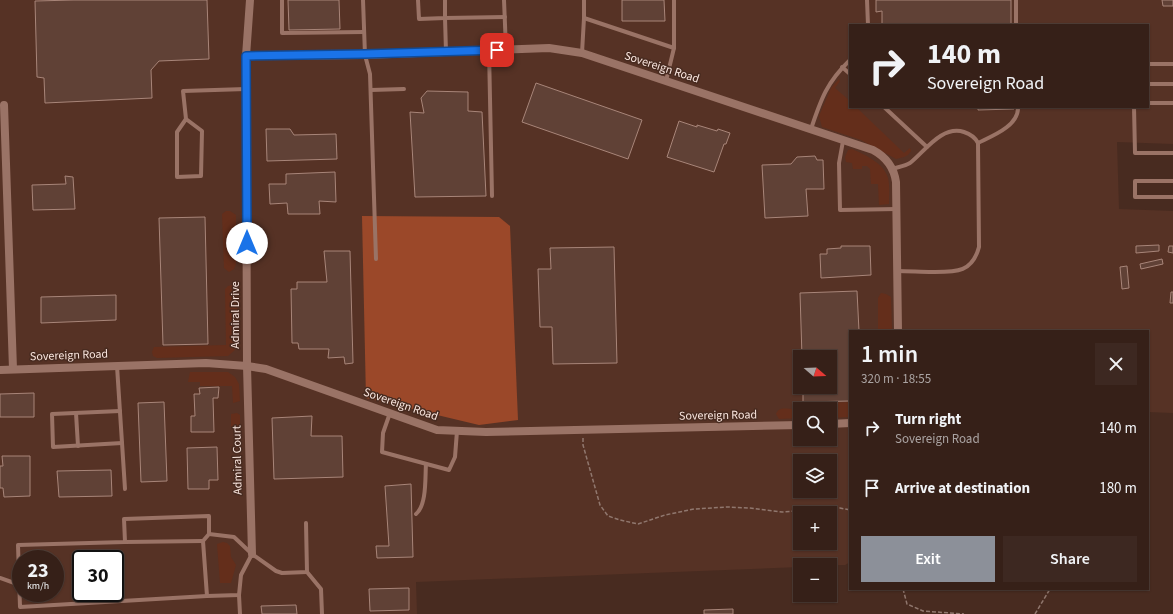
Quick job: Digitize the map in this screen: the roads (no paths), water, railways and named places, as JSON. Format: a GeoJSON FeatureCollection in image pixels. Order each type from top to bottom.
{"type":"FeatureCollection","features":[{"type":"Feature","properties":{"kind":"street","name":"Admiral Drive"},"geometry":{"type":"LineString","coordinates":[[247,366],[246,56],[250,0]]}},
{"type":"Feature","properties":{"kind":"street","name":"Sovereign Road"},"geometry":{"type":"LineString","coordinates":[[246,56],[446,52],[549,48],[582,53],[876,152],[885,159],[892,169],[896,182],[898,330]]}},
{"type":"Feature","properties":{"kind":"street"},"geometry":{"type":"LineString","coordinates":[[2,103],[2,135],[13,369]]}},
{"type":"Feature","properties":{"kind":"street","name":"Sovereign Road"},"geometry":{"type":"LineString","coordinates":[[0,370],[206,363],[247,366],[266,369],[437,430],[486,432],[793,425]]}},
{"type":"Feature","properties":{"kind":"street","name":"Admiral Court"},"geometry":{"type":"LineString","coordinates":[[247,366],[252,554]]}},
{"type":"Feature","properties":{"kind":"street"},"geometry":{"type":"LineString","coordinates":[[837,424],[849,423]]}},
{"type":"Feature","properties":{"kind":"lane"},"geometry":{"type":"LineString","coordinates":[[282,0],[282,33],[364,32]]}},
{"type":"Feature","properties":{"kind":"lane"},"geometry":{"type":"LineString","coordinates":[[363,0],[365,54],[370,74],[371,90],[376,259]]}},
{"type":"Feature","properties":{"kind":"lane"},"geometry":{"type":"LineString","coordinates":[[418,0],[419,19],[505,18]]}},
{"type":"Feature","properties":{"kind":"lane"},"geometry":{"type":"LineString","coordinates":[[445,0],[446,52]]}},
{"type":"Feature","properties":{"kind":"lane"},"geometry":{"type":"LineString","coordinates":[[504,0],[506,49]]}},
{"type":"Feature","properties":{"kind":"lane"},"geometry":{"type":"LineString","coordinates":[[582,53],[584,0]]}},
{"type":"Feature","properties":{"kind":"lane"},"geometry":{"type":"LineString","coordinates":[[666,81],[674,48],[674,0]]}},
{"type":"Feature","properties":{"kind":"lane"},"geometry":{"type":"LineString","coordinates":[[867,0],[868,24]]}},
{"type":"Feature","properties":{"kind":"lane"},"geometry":{"type":"LineString","coordinates":[[1016,0],[1016,24]]}},
{"type":"Feature","properties":{"kind":"lane"},"geometry":{"type":"LineString","coordinates":[[584,18],[674,48]]}},
{"type":"Feature","properties":{"kind":"lane"},"geometry":{"type":"LineString","coordinates":[[489,50],[492,196]]}},
{"type":"Feature","properties":{"kind":"lane"},"geometry":{"type":"LineString","coordinates":[[811,130],[824,94],[833,78],[849,61]]}},
{"type":"Feature","properties":{"kind":"lane"},"geometry":{"type":"LineString","coordinates":[[1149,64],[1173,64]]}},
{"type":"Feature","properties":{"kind":"lane"},"geometry":{"type":"LineString","coordinates":[[842,67],[849,73]]}},
{"type":"Feature","properties":{"kind":"lane"},"geometry":{"type":"LineString","coordinates":[[1149,84],[1173,84]]}},
{"type":"Feature","properties":{"kind":"lane"},"geometry":{"type":"LineString","coordinates":[[186,119],[202,131],[201,176],[177,177],[177,132],[186,119],[184,91],[246,89]]}},
{"type":"Feature","properties":{"kind":"lane"},"geometry":{"type":"LineString","coordinates":[[371,90],[404,90]]}},
{"type":"Feature","properties":{"kind":"lane"},"geometry":{"type":"LineString","coordinates":[[1149,103],[1173,103]]}},
{"type":"Feature","properties":{"kind":"lane"},"geometry":{"type":"LineString","coordinates":[[885,108],[927,148]]}},
{"type":"Feature","properties":{"kind":"lane"},"geometry":{"type":"LineString","coordinates":[[978,143],[1009,126],[1018,108]]}},
{"type":"Feature","properties":{"kind":"lane"},"geometry":{"type":"LineString","coordinates":[[1134,108],[1135,153],[1173,153]]}},
{"type":"Feature","properties":{"kind":"lane"},"geometry":{"type":"LineString","coordinates":[[892,169],[910,163],[944,133],[956,130],[972,135],[978,143],[979,247],[975,259],[967,267],[953,272],[897,271]]}},
{"type":"Feature","properties":{"kind":"lane"},"geometry":{"type":"LineString","coordinates":[[844,140],[839,163],[840,210],[897,209]]}},
{"type":"Feature","properties":{"kind":"lane"},"geometry":{"type":"LineString","coordinates":[[1173,181],[1135,181],[1135,197],[1173,197]]}},
{"type":"Feature","properties":{"kind":"lane"},"geometry":{"type":"LineString","coordinates":[[117,366],[125,489]]}},
{"type":"Feature","properties":{"kind":"lane"},"geometry":{"type":"LineString","coordinates":[[120,411],[52,414],[53,447],[122,443]]}},
{"type":"Feature","properties":{"kind":"lane"},"geometry":{"type":"LineString","coordinates":[[76,413],[78,446]]}},
{"type":"Feature","properties":{"kind":"lane"},"geometry":{"type":"LineString","coordinates":[[390,413],[383,433],[382,452],[426,464],[449,470],[455,457],[458,431]]}},
{"type":"Feature","properties":{"kind":"lane"},"geometry":{"type":"LineString","coordinates":[[416,514],[421,510],[424,494],[426,464]]}},
{"type":"Feature","properties":{"kind":"lane"},"geometry":{"type":"LineString","coordinates":[[125,542],[124,519],[209,516],[210,534]]}},
{"type":"Feature","properties":{"kind":"lane"},"geometry":{"type":"LineString","coordinates":[[306,523],[307,572],[321,589],[322,614]]}},
{"type":"Feature","properties":{"kind":"lane"},"geometry":{"type":"LineString","coordinates":[[18,550],[18,545],[203,540],[210,534],[234,537],[252,554],[282,574],[307,572]]}},
{"type":"Feature","properties":{"kind":"lane"},"geometry":{"type":"LineString","coordinates":[[203,540],[207,596]]}},
{"type":"Feature","properties":{"kind":"lane"},"geometry":{"type":"LineString","coordinates":[[240,614],[239,596],[241,575],[252,554]]}},
{"type":"Feature","properties":{"kind":"lane"},"geometry":{"type":"LineString","coordinates":[[0,578],[12,582]]}},
{"type":"Feature","properties":{"kind":"lane"},"geometry":{"type":"LineString","coordinates":[[20,602],[20,608],[207,596],[239,596]]}}]}
